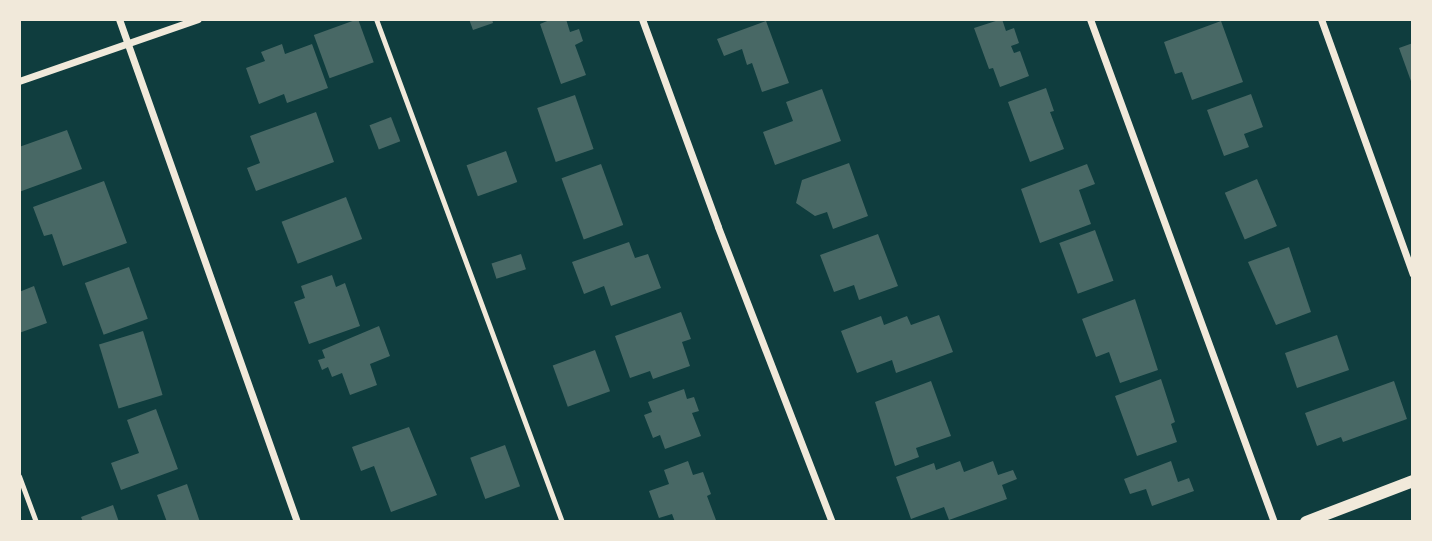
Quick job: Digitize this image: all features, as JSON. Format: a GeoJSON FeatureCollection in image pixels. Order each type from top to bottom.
{"type":"FeatureCollection","features":[{"type":"Feature","properties":{"kind":"street"},"geometry":{"type":"LineString","coordinates":[[119,19],[297,522]]}},
{"type":"Feature","properties":{"kind":"street"},"geometry":{"type":"LineString","coordinates":[[19,81],[198,19]]}},
{"type":"Feature","properties":{"kind":"street"},"geometry":{"type":"LineString","coordinates":[[642,19],[718,227],[832,522]]}},
{"type":"Feature","properties":{"kind":"street"},"geometry":{"type":"LineString","coordinates":[[1090,19],[1273,522]]}},
{"type":"Feature","properties":{"kind":"street"},"geometry":{"type":"LineString","coordinates":[[1321,19],[1413,274]]}},
{"type":"Feature","properties":{"kind":"street"},"geometry":{"type":"LineString","coordinates":[[1306,522],[1413,481]]}},
{"type":"Feature","properties":{"kind":"lane"},"geometry":{"type":"LineString","coordinates":[[376,19],[562,522]]}},
{"type":"Feature","properties":{"kind":"lane"},"geometry":{"type":"LineString","coordinates":[[19,476],[36,522]]}},
{"type":"Feature","properties":{"kind":"building"},"geometry":{"type":"Polygon","coordinates":[[[358,19],[374,62],[330,78],[314,35],[358,19]]]}},
{"type":"Feature","properties":{"kind":"building"},"geometry":{"type":"Polygon","coordinates":[[[469,19],[492,19],[493,23],[473,30],[469,19]]]}},
{"type":"Feature","properties":{"kind":"building"},"geometry":{"type":"Polygon","coordinates":[[[552,19],[566,19],[570,32],[579,29],[583,41],[575,45],[586,75],[561,84],[540,24],[552,19]]]}},
{"type":"Feature","properties":{"kind":"building"},"geometry":{"type":"Polygon","coordinates":[[[1002,19],[1006,31],[1014,28],[1019,43],[1011,46],[1014,53],[1020,51],[1029,76],[1000,87],[993,68],[989,69],[974,28],[1002,19]]]}},
{"type":"Feature","properties":{"kind":"building"},"geometry":{"type":"Polygon","coordinates":[[[766,21],[789,83],[762,92],[752,63],[747,65],[742,49],[724,56],[717,39],[766,21]]]}},
{"type":"Feature","properties":{"kind":"building"},"geometry":{"type":"Polygon","coordinates":[[[1221,21],[1243,82],[1192,100],[1182,72],[1175,74],[1164,42],[1221,21]]]}},
{"type":"Feature","properties":{"kind":"building"},"geometry":{"type":"Polygon","coordinates":[[[1413,43],[1413,84],[1412,84],[1399,48],[1413,43]]]}},
{"type":"Feature","properties":{"kind":"building"},"geometry":{"type":"Polygon","coordinates":[[[282,44],[285,54],[312,44],[328,88],[287,103],[284,94],[259,104],[246,68],[265,61],[261,52],[282,44]]]}},
{"type":"Feature","properties":{"kind":"building"},"geometry":{"type":"Polygon","coordinates":[[[1046,88],[1054,111],[1050,112],[1064,149],[1030,162],[1008,102],[1046,88]]]}},
{"type":"Feature","properties":{"kind":"building"},"geometry":{"type":"Polygon","coordinates":[[[822,89],[841,141],[775,165],[763,132],[793,121],[786,102],[822,89]]]}},
{"type":"Feature","properties":{"kind":"building"},"geometry":{"type":"Polygon","coordinates":[[[1251,94],[1263,127],[1244,134],[1249,147],[1224,156],[1207,110],[1251,94]]]}},
{"type":"Feature","properties":{"kind":"building"},"geometry":{"type":"Polygon","coordinates":[[[575,95],[594,149],[556,162],[537,108],[575,95]]]}},
{"type":"Feature","properties":{"kind":"building"},"geometry":{"type":"Polygon","coordinates":[[[316,112],[334,162],[256,191],[247,168],[260,163],[250,136],[316,112]]]}},
{"type":"Feature","properties":{"kind":"building"},"geometry":{"type":"Polygon","coordinates":[[[391,117],[400,141],[379,150],[370,125],[391,117]]]}},
{"type":"Feature","properties":{"kind":"building"},"geometry":{"type":"Polygon","coordinates":[[[67,130],[82,169],[19,192],[19,147],[67,130]]]}},
{"type":"Feature","properties":{"kind":"building"},"geometry":{"type":"Polygon","coordinates":[[[506,151],[517,182],[478,196],[467,165],[506,151]]]}},
{"type":"Feature","properties":{"kind":"building"},"geometry":{"type":"Polygon","coordinates":[[[849,163],[868,216],[833,229],[827,212],[815,216],[796,203],[802,180],[849,163]]]}},
{"type":"Feature","properties":{"kind":"building"},"geometry":{"type":"Polygon","coordinates":[[[601,164],[623,225],[584,239],[562,178],[601,164]]]}},
{"type":"Feature","properties":{"kind":"building"},"geometry":{"type":"Polygon","coordinates":[[[1087,164],[1095,184],[1079,190],[1091,224],[1040,243],[1021,189],[1087,164]]]}},
{"type":"Feature","properties":{"kind":"building"},"geometry":{"type":"Polygon","coordinates":[[[1257,179],[1277,226],[1245,240],[1225,193],[1257,179]]]}},
{"type":"Feature","properties":{"kind":"building"},"geometry":{"type":"Polygon","coordinates":[[[104,181],[127,243],[63,266],[52,234],[44,236],[33,207],[104,181]]]}},
{"type":"Feature","properties":{"kind":"building"},"geometry":{"type":"Polygon","coordinates":[[[346,197],[362,239],[298,264],[282,222],[346,197]]]}},
{"type":"Feature","properties":{"kind":"building"},"geometry":{"type":"Polygon","coordinates":[[[1095,230],[1113,281],[1078,294],[1059,243],[1095,230]]]}},
{"type":"Feature","properties":{"kind":"building"},"geometry":{"type":"Polygon","coordinates":[[[878,234],[898,286],[859,300],[854,285],[834,292],[820,255],[878,234]]]}},
{"type":"Feature","properties":{"kind":"building"},"geometry":{"type":"Polygon","coordinates":[[[629,242],[635,258],[648,254],[661,288],[611,306],[604,286],[584,294],[572,262],[629,242]]]}},
{"type":"Feature","properties":{"kind":"building"},"geometry":{"type":"Polygon","coordinates":[[[1289,247],[1311,312],[1276,325],[1248,262],[1289,247]]]}},
{"type":"Feature","properties":{"kind":"building"},"geometry":{"type":"Polygon","coordinates":[[[521,254],[526,269],[496,279],[492,264],[521,254]]]}},
{"type":"Feature","properties":{"kind":"building"},"geometry":{"type":"Polygon","coordinates":[[[129,267],[148,319],[104,335],[85,283],[129,267]]]}},
{"type":"Feature","properties":{"kind":"building"},"geometry":{"type":"Polygon","coordinates":[[[332,275],[336,287],[345,283],[360,326],[309,344],[294,302],[305,298],[301,286],[332,275]]]}},
{"type":"Feature","properties":{"kind":"building"},"geometry":{"type":"Polygon","coordinates":[[[34,286],[47,323],[19,333],[19,292],[34,286]]]}},
{"type":"Feature","properties":{"kind":"building"},"geometry":{"type":"Polygon","coordinates":[[[1135,299],[1158,370],[1120,383],[1109,352],[1096,357],[1082,319],[1135,299]]]}},
{"type":"Feature","properties":{"kind":"building"},"geometry":{"type":"Polygon","coordinates":[[[681,312],[691,339],[682,342],[690,366],[653,379],[650,371],[630,378],[615,336],[681,312]]]}},
{"type":"Feature","properties":{"kind":"building"},"geometry":{"type":"Polygon","coordinates":[[[939,315],[953,352],[896,373],[892,360],[857,373],[841,331],[881,316],[884,325],[907,316],[911,325],[939,315]]]}},
{"type":"Feature","properties":{"kind":"building"},"geometry":{"type":"Polygon","coordinates":[[[379,326],[390,356],[370,364],[377,385],[350,395],[342,373],[332,377],[328,367],[322,370],[318,360],[325,358],[322,350],[379,326]]]}},
{"type":"Feature","properties":{"kind":"building"},"geometry":{"type":"Polygon","coordinates":[[[143,331],[163,395],[119,409],[99,344],[143,331]]]}},
{"type":"Feature","properties":{"kind":"building"},"geometry":{"type":"Polygon","coordinates":[[[1337,335],[1349,370],[1297,388],[1285,353],[1337,335]]]}},
{"type":"Feature","properties":{"kind":"building"},"geometry":{"type":"Polygon","coordinates":[[[595,350],[610,391],[568,407],[553,365],[595,350]]]}},
{"type":"Feature","properties":{"kind":"building"},"geometry":{"type":"Polygon","coordinates":[[[1161,379],[1175,422],[1171,424],[1177,442],[1137,456],[1115,396],[1161,379]]]}},
{"type":"Feature","properties":{"kind":"building"},"geometry":{"type":"Polygon","coordinates":[[[931,381],[951,436],[916,448],[919,457],[895,466],[875,402],[931,381]]]}},
{"type":"Feature","properties":{"kind":"building"},"geometry":{"type":"Polygon","coordinates":[[[1394,381],[1407,419],[1343,442],[1341,437],[1317,446],[1305,413],[1394,381]]]}},
{"type":"Feature","properties":{"kind":"building"},"geometry":{"type":"Polygon","coordinates":[[[684,389],[687,399],[694,397],[699,411],[692,413],[701,436],[665,449],[660,435],[653,438],[644,415],[652,412],[648,402],[684,389]]]}},
{"type":"Feature","properties":{"kind":"building"},"geometry":{"type":"Polygon","coordinates":[[[156,409],[178,469],[121,490],[111,463],[139,453],[127,420],[156,409]]]}},
{"type":"Feature","properties":{"kind":"building"},"geometry":{"type":"Polygon","coordinates":[[[409,427],[437,495],[391,512],[374,466],[361,471],[352,447],[409,427]]]}},
{"type":"Feature","properties":{"kind":"building"},"geometry":{"type":"Polygon","coordinates":[[[505,445],[520,486],[485,499],[470,458],[505,445]]]}},
{"type":"Feature","properties":{"kind":"building"},"geometry":{"type":"Polygon","coordinates":[[[688,461],[693,475],[703,472],[711,494],[707,496],[716,520],[675,522],[672,514],[659,518],[649,491],[669,484],[664,470],[688,461]]]}},
{"type":"Feature","properties":{"kind":"building"},"geometry":{"type":"Polygon","coordinates":[[[960,461],[964,472],[993,461],[998,475],[1013,470],[1017,479],[1002,485],[1007,499],[949,520],[944,507],[911,519],[896,477],[934,463],[936,470],[960,461]]]}},
{"type":"Feature","properties":{"kind":"building"},"geometry":{"type":"Polygon","coordinates":[[[1171,461],[1178,482],[1189,478],[1194,491],[1152,506],[1146,489],[1130,494],[1124,479],[1171,461]]]}},
{"type":"Feature","properties":{"kind":"building"},"geometry":{"type":"Polygon","coordinates":[[[187,484],[200,522],[167,522],[157,495],[187,484]]]}},
{"type":"Feature","properties":{"kind":"building"},"geometry":{"type":"Polygon","coordinates":[[[113,505],[119,522],[83,522],[81,517],[113,505]]]}}]}
